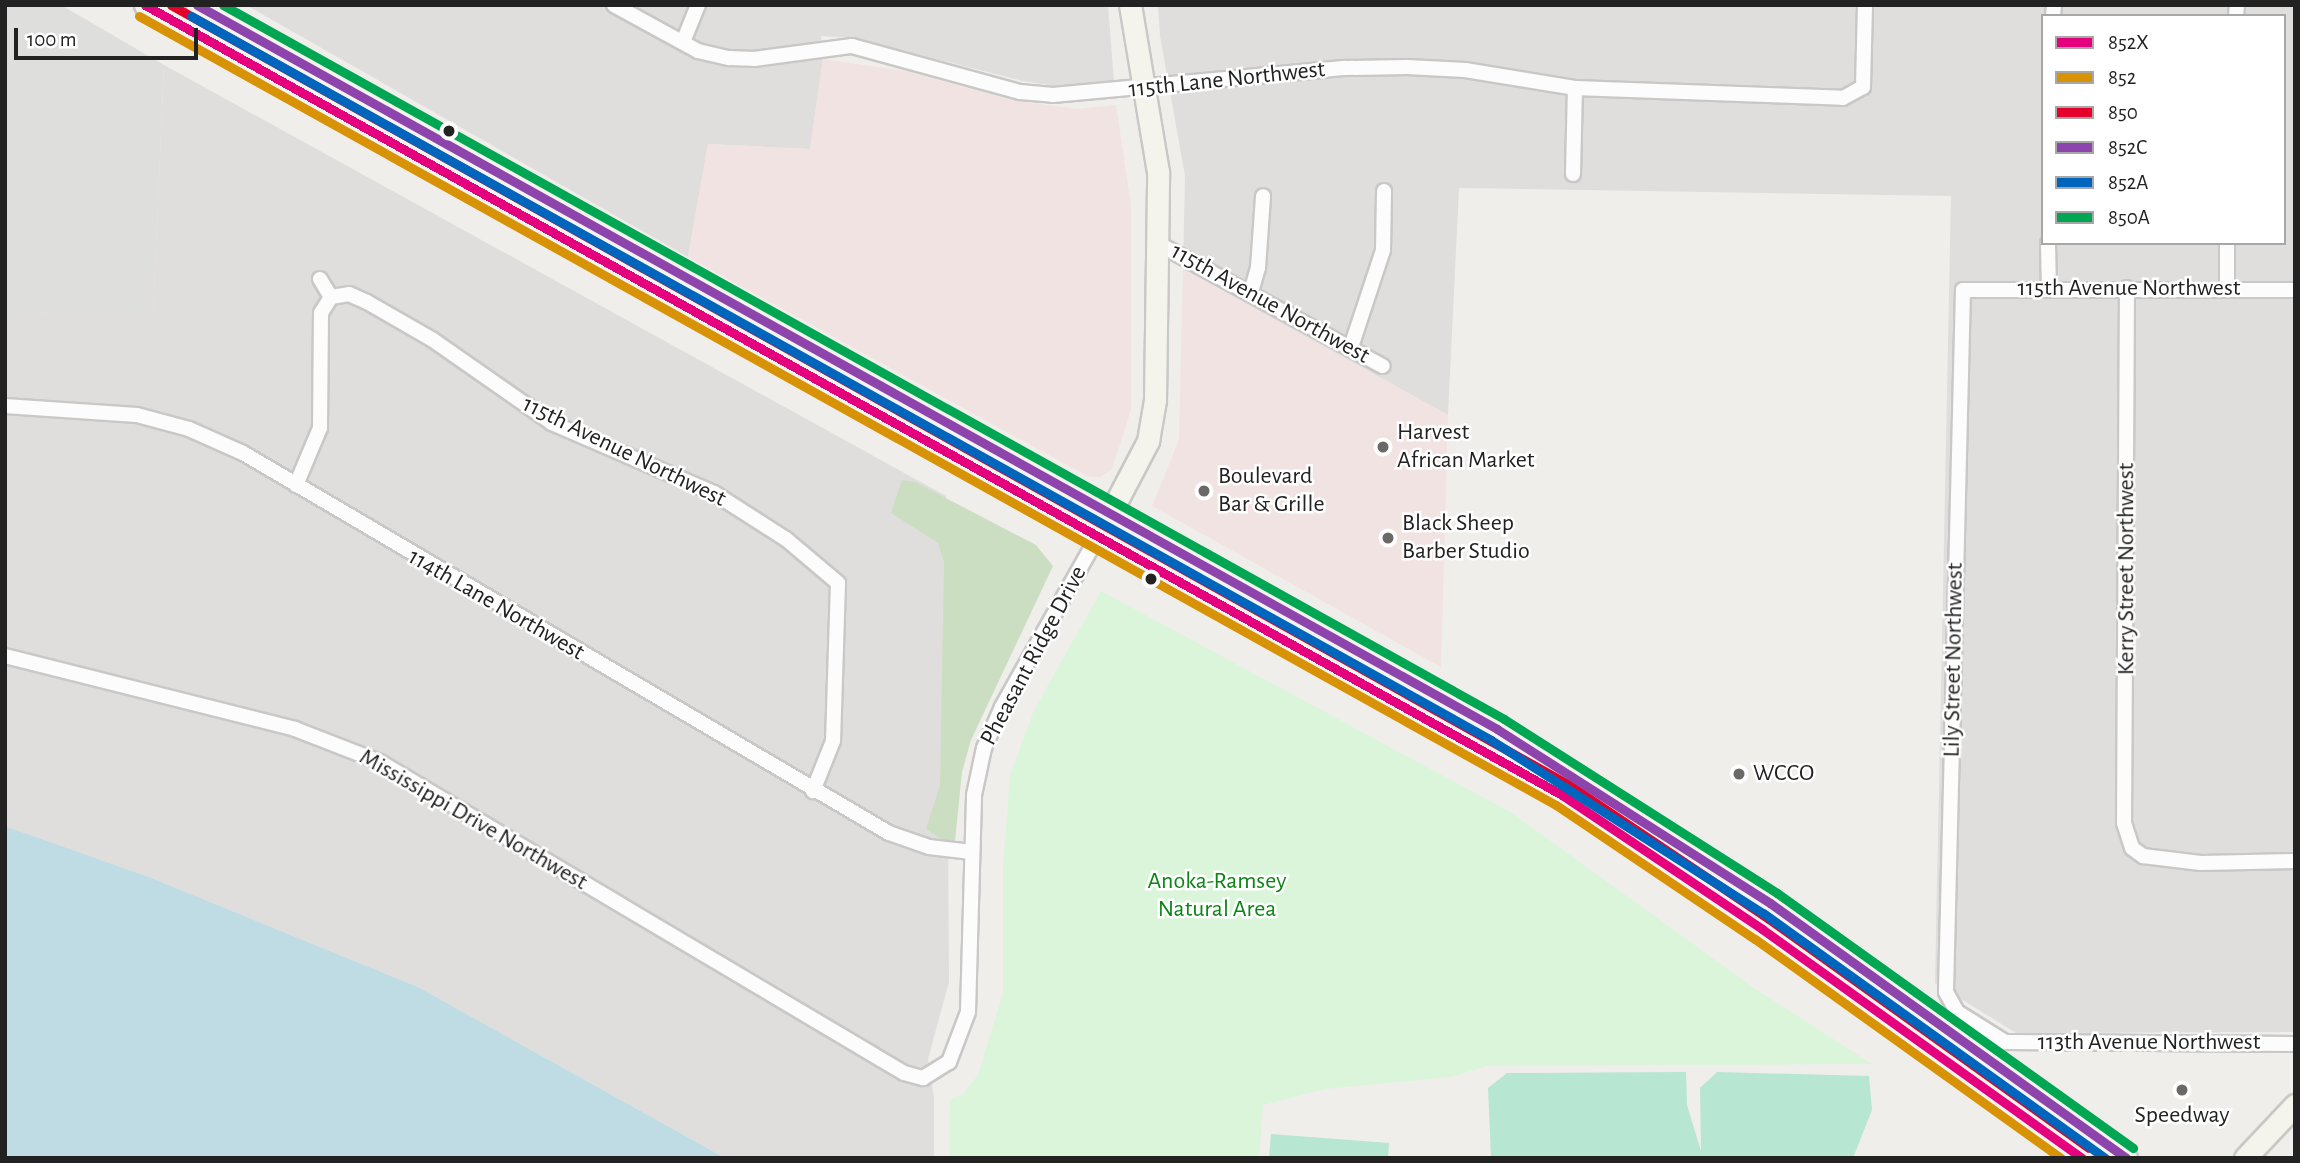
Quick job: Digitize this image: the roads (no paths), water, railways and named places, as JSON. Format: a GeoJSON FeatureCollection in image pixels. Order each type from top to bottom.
{"type":"FeatureCollection","features":[{"type":"Feature","properties":{"kind":"main road"},"geometry":{"type":"LineString","coordinates":[[145,5],[1099,534],[1562,795],[1762,929],[2082,1158]]}},
{"type":"Feature","properties":{"kind":"main road"},"geometry":{"type":"LineString","coordinates":[[197,5],[1111,512],[1609,796],[1770,903],[2126,1158]]}},
{"type":"Feature","properties":{"kind":"main road","name":"Pheasant Ridge Drive"},"geometry":{"type":"LineString","coordinates":[[1099,534],[1152,427],[1158,172],[1130,5]]}},
{"type":"Feature","properties":{"kind":"main road"},"geometry":{"type":"LineString","coordinates":[[2245,1158],[2295,1105]]}},
{"type":"Feature","properties":{"kind":"street","name":"115th Lane Northwest"},"geometry":{"type":"LineString","coordinates":[[614,5],[698,51],[754,60],[852,46],[1020,92],[1083,94],[1346,68],[1407,66],[1465,70],[1575,88],[1698,95],[1843,98],[1857,93],[1863,87],[1866,5]]}},
{"type":"Feature","properties":{"kind":"street"},"geometry":{"type":"LineString","coordinates":[[683,43],[698,5]]}},
{"type":"Feature","properties":{"kind":"street"},"geometry":{"type":"LineString","coordinates":[[1573,174],[1575,88]]}},
{"type":"Feature","properties":{"kind":"street"},"geometry":{"type":"LineString","coordinates":[[1351,347],[1383,250],[1384,191]]}},
{"type":"Feature","properties":{"kind":"street"},"geometry":{"type":"LineString","coordinates":[[1251,292],[1263,196]]}},
{"type":"Feature","properties":{"kind":"street","name":"115th Avenue Northwest"},"geometry":{"type":"LineString","coordinates":[[1157,243],[1383,366]]}},
{"type":"Feature","properties":{"kind":"street"},"geometry":{"type":"LineString","coordinates":[[2048,245],[2049,289]]}},
{"type":"Feature","properties":{"kind":"street"},"geometry":{"type":"LineString","coordinates":[[2227,245],[2227,289]]}},
{"type":"Feature","properties":{"kind":"street"},"geometry":{"type":"LineString","coordinates":[[296,485],[320,428],[321,313],[331,298],[320,279]]}},
{"type":"Feature","properties":{"kind":"street","name":"Kerry Street Northwest"},"geometry":{"type":"LineString","coordinates":[[2127,288],[2124,823],[2132,848],[2143,856],[2201,863],[2295,861]]}},
{"type":"Feature","properties":{"kind":"street","name":"115th Avenue Northwest"},"geometry":{"type":"LineString","coordinates":[[1963,290],[2295,290]]}},
{"type":"Feature","properties":{"kind":"street","name":"Lily Street Northwest"},"geometry":{"type":"LineString","coordinates":[[1963,290],[1946,992],[1952,1007],[1968,1020]]}},
{"type":"Feature","properties":{"kind":"street","name":"115th Avenue Northwest"},"geometry":{"type":"LineString","coordinates":[[331,298],[349,294],[367,302],[433,340],[552,423],[714,493],[786,539],[838,583],[833,741],[813,791]]}},
{"type":"Feature","properties":{"kind":"street","name":"114th Lane Northwest"},"geometry":{"type":"LineString","coordinates":[[5,406],[92,409],[174,425],[243,453],[813,791],[906,841],[972,852]]}},
{"type":"Feature","properties":{"kind":"street","name":"Pheasant Ridge Drive"},"geometry":{"type":"LineString","coordinates":[[904,1073],[923,1077],[942,1069],[955,1051],[965,1026],[971,975],[974,795],[988,737],[1099,534]]}},
{"type":"Feature","properties":{"kind":"street","name":"Mississippi Drive Northwest"},"geometry":{"type":"LineString","coordinates":[[5,656],[295,729],[380,762],[904,1073]]}},
{"type":"Feature","properties":{"kind":"street","name":"113th Avenue Northwest"},"geometry":{"type":"LineString","coordinates":[[1968,1020],[2005,1042],[2295,1044]]}},
{"type":"Feature","properties":{"kind":"water"},"geometry":{"type":"Polygon","coordinates":[[[5,826],[149,877],[418,987],[725,1158],[5,1158],[5,826]]]}},
{"type":"Feature","properties":{"kind":"place","name":"Harvest African Market"},"geometry":{"type":"Point","coordinates":[1383,447]}},
{"type":"Feature","properties":{"kind":"place","name":"Boulevard Bar & Grille"},"geometry":{"type":"Point","coordinates":[1204,491]}},
{"type":"Feature","properties":{"kind":"place","name":"Black Sheep Barber Studio"},"geometry":{"type":"Point","coordinates":[1388,538]}},
{"type":"Feature","properties":{"kind":"place","name":"WCCO"},"geometry":{"type":"Point","coordinates":[1739,774]}},
{"type":"Feature","properties":{"kind":"place","name":"Speedway"},"geometry":{"type":"Point","coordinates":[2182,1090]}},
{"type":"Feature","properties":{"kind":"park label","name":"Anoka-Ramsey Natural Area"},"geometry":{"type":"Point","coordinates":[1217,896]}}]}
